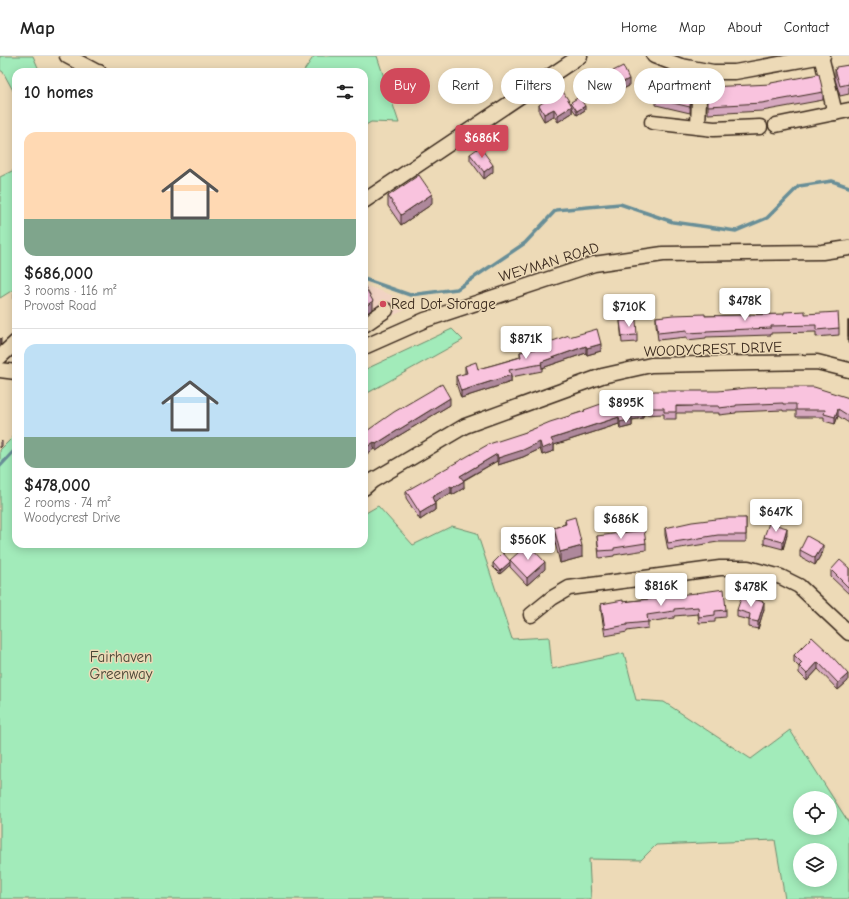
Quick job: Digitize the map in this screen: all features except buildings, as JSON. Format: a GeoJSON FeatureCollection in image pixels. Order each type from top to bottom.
{"type":"FeatureCollection","features":[{"type":"Feature","properties":{"kind":"street"},"geometry":{"type":"LineString","coordinates":[[67,56],[90,68]]}},
{"type":"Feature","properties":{"kind":"street"},"geometry":{"type":"LineString","coordinates":[[368,198],[580,56]]}},
{"type":"Feature","properties":{"kind":"street"},"geometry":{"type":"LineString","coordinates":[[654,56],[690,68]]}},
{"type":"Feature","properties":{"kind":"street"},"geometry":{"type":"LineString","coordinates":[[725,72],[735,72],[822,56],[835,113]]}},
{"type":"Feature","properties":{"kind":"street"},"geometry":{"type":"LineString","coordinates":[[698,127],[699,104]]}},
{"type":"Feature","properties":{"kind":"street"},"geometry":{"type":"LineString","coordinates":[[776,126],[849,110]]}},
{"type":"Feature","properties":{"kind":"street"},"geometry":{"type":"LineString","coordinates":[[652,122],[714,129],[760,127]]}},
{"type":"Feature","properties":{"kind":"street","name":"WEYMAN ROAD"},"geometry":{"type":"LineString","coordinates":[[368,346],[425,320],[594,264],[663,254],[822,252],[849,248]]}},
{"type":"Feature","properties":{"kind":"street"},"geometry":{"type":"LineString","coordinates":[[368,322],[386,310]]}},
{"type":"Feature","properties":{"kind":"street"},"geometry":{"type":"LineString","coordinates":[[0,357],[12,346]]}},
{"type":"Feature","properties":{"kind":"street","name":"WOODYCREST DRIVE"},"geometry":{"type":"LineString","coordinates":[[368,484],[465,426],[602,376],[651,365],[817,362],[849,370]]}},
{"type":"Feature","properties":{"kind":"street"},"geometry":{"type":"LineString","coordinates":[[0,370],[12,372]]}},
{"type":"Feature","properties":{"kind":"street"},"geometry":{"type":"LineString","coordinates":[[531,615],[552,598],[569,588],[720,568],[748,568],[781,577],[799,586],[849,633]]}},
{"type":"Feature","properties":{"kind":"shaded area","name":"Red Dot Storage"},"geometry":{"type":"Polygon","coordinates":[[[368,286],[400,298],[405,310],[368,327],[368,286]]]}},
{"type":"Feature","properties":{"kind":"green space"},"geometry":{"type":"Polygon","coordinates":[[[0,56],[33,56],[38,68],[12,68],[12,89],[3,72],[0,70],[0,56]]]}},
{"type":"Feature","properties":{"kind":"green space"},"geometry":{"type":"Polygon","coordinates":[[[314,56],[377,56],[381,68],[380,104],[393,104],[399,123],[371,122],[368,124],[368,68],[306,68],[314,56]]]}},
{"type":"Feature","properties":{"kind":"green space"},"geometry":{"type":"Polygon","coordinates":[[[12,171],[12,290],[0,298],[0,177],[12,171]]]}},
{"type":"Feature","properties":{"kind":"green space"},"geometry":{"type":"Polygon","coordinates":[[[452,329],[463,340],[368,393],[368,368],[452,329]]]}},
{"type":"Feature","properties":{"kind":"green space","name":"Fairhaven Greenway"},"geometry":{"type":"Polygon","coordinates":[[[12,438],[12,548],[368,548],[368,512],[378,506],[413,545],[452,526],[477,533],[512,639],[549,637],[552,669],[624,653],[636,700],[664,702],[751,759],[790,730],[829,791],[793,791],[793,835],[837,835],[837,804],[849,823],[849,899],[785,899],[775,840],[656,845],[641,860],[589,859],[591,899],[0,899],[0,450],[12,438]]]}},
{"type":"Feature","properties":{"kind":"waterway"},"geometry":{"type":"LineString","coordinates":[[368,280],[410,295],[457,289],[525,243],[556,210],[620,204],[673,222],[736,231],[767,218],[799,186],[832,181],[849,187]]}},
{"type":"Feature","properties":{"kind":"waterway"},"geometry":{"type":"LineString","coordinates":[[0,466],[12,453]]}},
{"type":"Feature","properties":{"kind":"place","name":"Red Dot Storage"},"geometry":{"type":"Point","coordinates":[383,304]}}]}
